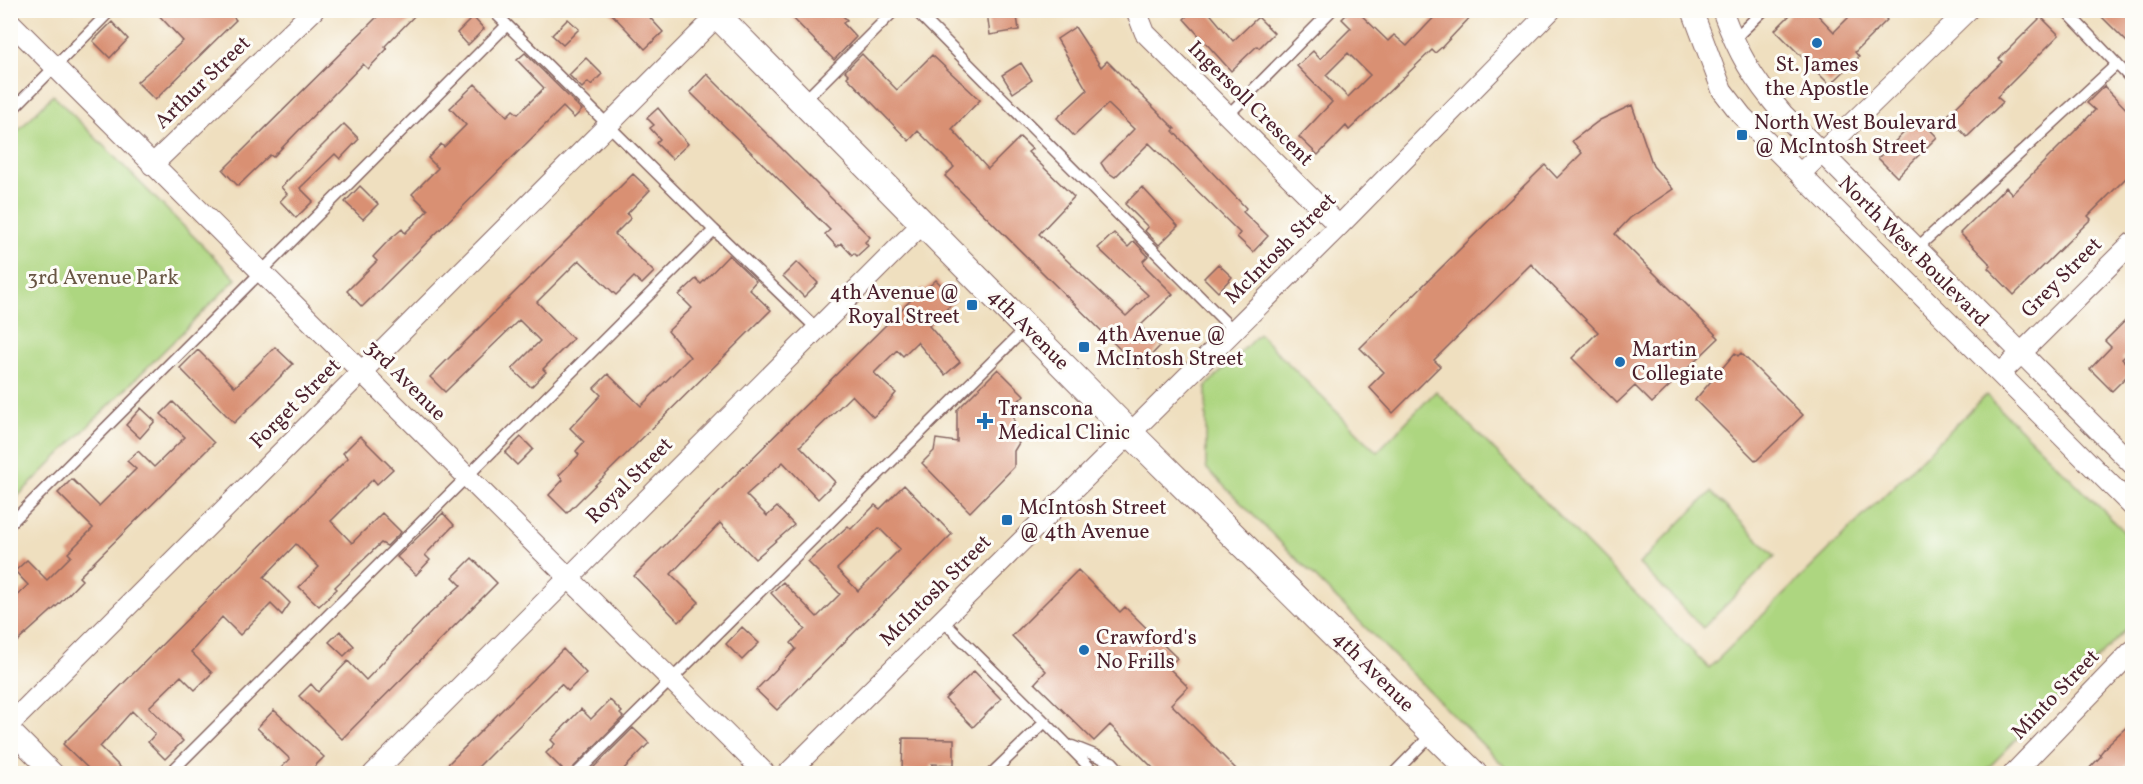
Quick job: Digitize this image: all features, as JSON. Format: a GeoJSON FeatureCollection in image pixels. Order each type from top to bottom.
{"type":"FeatureCollection","features":[{"type":"Feature","properties":{"kind":"street","name":"Arthur Street"},"geometry":{"type":"LineString","coordinates":[[152,165],[314,10]]}},
{"type":"Feature","properties":{"kind":"street","name":"Ingersoll Crescent"},"geometry":{"type":"LineString","coordinates":[[1136,10],[1145,33],[1339,226]]}},
{"type":"Feature","properties":{"kind":"street","name":"McIntosh Street"},"geometry":{"type":"LineString","coordinates":[[788,774],[1129,432],[1339,226],[1551,10]]}},
{"type":"Feature","properties":{"kind":"street","name":"North West Boulevard"},"geometry":{"type":"LineString","coordinates":[[1692,10],[1722,90],[1742,116],[2133,506]]}},
{"type":"Feature","properties":{"kind":"street","name":"North West Boulevard"},"geometry":{"type":"LineString","coordinates":[[1722,10],[1733,40],[1753,79],[1822,153],[2022,353],[2130,456]]}},
{"type":"Feature","properties":{"kind":"street"},"geometry":{"type":"LineString","coordinates":[[1800,174],[1968,10]]}},
{"type":"Feature","properties":{"kind":"street","name":"4th Avenue"},"geometry":{"type":"LineString","coordinates":[[714,13],[1129,432],[1474,774]]}},
{"type":"Feature","properties":{"kind":"street","name":"Forget Street"},"geometry":{"type":"LineString","coordinates":[[14,713],[361,372],[606,126],[714,13]]}},
{"type":"Feature","properties":{"kind":"street","name":"3rd Avenue"},"geometry":{"type":"LineString","coordinates":[[10,22],[766,774]]}},
{"type":"Feature","properties":{"kind":"street","name":"Royal Street"},"geometry":{"type":"LineString","coordinates":[[373,774],[923,223]]}},
{"type":"Feature","properties":{"kind":"street","name":"Grey Street"},"geometry":{"type":"LineString","coordinates":[[2000,374],[2133,243]]}},
{"type":"Feature","properties":{"kind":"street","name":"Minto Street"},"geometry":{"type":"LineString","coordinates":[[2013,774],[2133,651]]}},
{"type":"Feature","properties":{"kind":"street"},"geometry":{"type":"LineString","coordinates":[[10,730],[54,774]]}},
{"type":"Feature","properties":{"kind":"lane"},"geometry":{"type":"LineString","coordinates":[[10,112],[111,10]]}},
{"type":"Feature","properties":{"kind":"lane"},"geometry":{"type":"LineString","coordinates":[[492,10],[606,126],[816,328]]}},
{"type":"Feature","properties":{"kind":"lane"},"geometry":{"type":"LineString","coordinates":[[802,102],[895,10]]}},
{"type":"Feature","properties":{"kind":"lane"},"geometry":{"type":"LineString","coordinates":[[915,10],[1233,330]]}},
{"type":"Feature","properties":{"kind":"lane"},"geometry":{"type":"LineString","coordinates":[[1228,115],[1332,10]]}},
{"type":"Feature","properties":{"kind":"lane"},"geometry":{"type":"LineString","coordinates":[[1733,40],[1764,10]]}},
{"type":"Feature","properties":{"kind":"lane"},"geometry":{"type":"LineString","coordinates":[[2065,10],[2133,80]]}},
{"type":"Feature","properties":{"kind":"lane"},"geometry":{"type":"LineString","coordinates":[[10,524],[507,25]]}},
{"type":"Feature","properties":{"kind":"lane"},"geometry":{"type":"LineString","coordinates":[[1917,248],[2117,64]]}},
{"type":"Feature","properties":{"kind":"lane"},"geometry":{"type":"LineString","coordinates":[[168,774],[714,230]]}},
{"type":"Feature","properties":{"kind":"lane"},"geometry":{"type":"LineString","coordinates":[[576,774],[1026,328]]}},
{"type":"Feature","properties":{"kind":"lane"},"geometry":{"type":"LineString","coordinates":[[942,620],[1096,774]]}},
{"type":"Feature","properties":{"kind":"lane"},"geometry":{"type":"LineString","coordinates":[[991,774],[1045,722]]}},
{"type":"Feature","properties":{"kind":"lane"},"geometry":{"type":"LineString","coordinates":[[1393,774],[1434,733]]}},
{"type":"Feature","properties":{"kind":"lane"},"geometry":{"type":"LineString","coordinates":[[1066,743],[1112,762],[1123,774]]}},
{"type":"Feature","properties":{"kind":"green space","name":"3rd Avenue Park"},"geometry":{"type":"Polygon","coordinates":[[[53,95],[236,279],[11,503],[11,138],[53,95]]]}},
{"type":"Feature","properties":{"kind":"green space"},"geometry":{"type":"Polygon","coordinates":[[[1259,334],[1377,452],[1436,391],[1709,668],[1986,395],[2132,539],[2132,624],[1983,773],[1511,773],[1206,468],[1206,386],[1259,334]]]}},
{"type":"Feature","properties":{"kind":"green space"},"geometry":{"type":"Polygon","coordinates":[[[1711,492],[1775,556],[1703,628],[1639,564],[1711,492]]]}},
{"type":"Feature","properties":{"kind":"building"},"geometry":{"type":"Polygon","coordinates":[[[154,10],[227,10],[236,20],[155,100],[137,82],[183,41],[154,10]]]}},
{"type":"Feature","properties":{"kind":"building"},"geometry":{"type":"Polygon","coordinates":[[[384,10],[420,10],[385,46],[387,49],[368,69],[363,64],[273,157],[270,155],[238,186],[223,170],[384,10]]]}},
{"type":"Feature","properties":{"kind":"building"},"geometry":{"type":"Polygon","coordinates":[[[608,10],[643,10],[663,32],[645,49],[608,10]]]}},
{"type":"Feature","properties":{"kind":"building"},"geometry":{"type":"Polygon","coordinates":[[[785,10],[837,10],[847,20],[843,23],[856,37],[834,60],[785,10]]]}},
{"type":"Feature","properties":{"kind":"building"},"geometry":{"type":"Polygon","coordinates":[[[1016,10],[1019,30],[990,35],[987,12],[1016,10]]]}},
{"type":"Feature","properties":{"kind":"building"},"geometry":{"type":"Polygon","coordinates":[[[1193,10],[1207,10],[1233,41],[1258,17],[1274,33],[1231,71],[1184,19],[1193,10]]]}},
{"type":"Feature","properties":{"kind":"building"},"geometry":{"type":"Polygon","coordinates":[[[1351,10],[1356,10],[1388,41],[1394,35],[1407,46],[1441,10],[1477,10],[1442,47],[1435,53],[1432,50],[1349,130],[1346,126],[1318,155],[1299,137],[1332,102],[1297,66],[1313,51],[1320,59],[1351,28],[1342,19],[1351,10]],[[1348,53],[1326,75],[1348,97],[1370,75],[1348,53]]]}},
{"type":"Feature","properties":{"kind":"building","name":"St. James the Apostle"},"geometry":{"type":"Polygon","coordinates":[[[1795,10],[1813,10],[1834,32],[1856,10],[1878,10],[1887,20],[1855,52],[1859,57],[1830,85],[1775,30],[1795,10]]]}},
{"type":"Feature","properties":{"kind":"building"},"geometry":{"type":"Polygon","coordinates":[[[2095,10],[2133,10],[2133,48],[2095,10]]]}},
{"type":"Feature","properties":{"kind":"building"},"geometry":{"type":"Polygon","coordinates":[[[473,17],[484,29],[468,45],[457,33],[473,17]]]}},
{"type":"Feature","properties":{"kind":"building"},"geometry":{"type":"Polygon","coordinates":[[[2041,17],[2059,35],[1997,97],[2003,102],[1967,137],[1947,116],[2002,62],[1999,59],[2041,17]]]}},
{"type":"Feature","properties":{"kind":"building"},"geometry":{"type":"Polygon","coordinates":[[[568,19],[579,29],[563,45],[552,35],[568,19]]]}},
{"type":"Feature","properties":{"kind":"building"},"geometry":{"type":"Polygon","coordinates":[[[112,22],[128,39],[110,58],[93,41],[112,22]]]}},
{"type":"Feature","properties":{"kind":"building"},"geometry":{"type":"Polygon","coordinates":[[[1075,27],[1101,67],[1107,61],[1175,129],[1173,131],[1246,208],[1243,212],[1268,236],[1253,252],[1237,237],[1240,233],[1149,143],[1115,177],[1106,171],[1101,163],[1134,129],[1108,104],[1074,136],[1057,118],[1087,90],[1057,39],[1075,27]]]}},
{"type":"Feature","properties":{"kind":"building"},"geometry":{"type":"Polygon","coordinates":[[[525,53],[582,110],[574,118],[563,107],[362,307],[347,291],[377,261],[373,257],[388,241],[402,229],[405,233],[428,210],[412,194],[438,168],[428,158],[441,144],[444,147],[466,125],[450,108],[475,84],[507,116],[513,110],[518,114],[544,88],[517,60],[525,53]]]}},
{"type":"Feature","properties":{"kind":"building"},"geometry":{"type":"Polygon","coordinates":[[[862,54],[897,90],[932,55],[980,100],[952,129],[988,169],[1020,137],[1032,149],[1028,152],[1074,197],[1039,234],[1126,316],[1148,295],[1098,248],[1114,233],[1128,247],[1134,241],[1148,256],[1143,261],[1146,267],[1173,294],[1140,326],[1160,346],[1139,368],[945,176],[954,167],[918,131],[909,141],[847,77],[849,75],[845,71],[862,54]]]}},
{"type":"Feature","properties":{"kind":"building"},"geometry":{"type":"Polygon","coordinates":[[[586,58],[602,74],[591,85],[588,82],[582,88],[569,75],[586,58]]]}},
{"type":"Feature","properties":{"kind":"building"},"geometry":{"type":"Polygon","coordinates":[[[1021,63],[1032,80],[1013,93],[1002,75],[1021,63]]]}},
{"type":"Feature","properties":{"kind":"building"},"geometry":{"type":"Polygon","coordinates":[[[707,74],[870,237],[865,242],[868,246],[857,256],[854,253],[852,255],[841,243],[837,247],[825,234],[830,230],[690,92],[707,74]]]}},
{"type":"Feature","properties":{"kind":"building"},"geometry":{"type":"Polygon","coordinates":[[[2104,86],[2133,116],[2133,171],[2088,216],[2091,219],[2014,295],[1988,268],[1991,265],[1960,233],[2006,187],[2012,194],[2074,132],[2095,110],[2087,103],[2104,86]]]}},
{"type":"Feature","properties":{"kind":"building"},"geometry":{"type":"Polygon","coordinates":[[[1632,105],[1653,166],[1673,189],[1630,218],[1615,234],[1719,338],[1652,403],[1635,386],[1617,403],[1572,358],[1598,332],[1531,264],[1434,360],[1440,366],[1393,413],[1369,387],[1384,372],[1360,348],[1545,165],[1557,178],[1582,153],[1572,141],[1600,120],[1632,105]]]}},
{"type":"Feature","properties":{"kind":"building"},"geometry":{"type":"Polygon","coordinates":[[[658,108],[688,144],[672,159],[656,143],[660,139],[650,128],[654,125],[647,118],[658,108]]]}},
{"type":"Feature","properties":{"kind":"building"},"geometry":{"type":"Polygon","coordinates":[[[1919,118],[1937,137],[1897,177],[1878,158],[1919,118]]]}},
{"type":"Feature","properties":{"kind":"building"},"geometry":{"type":"Polygon","coordinates":[[[344,124],[359,139],[340,159],[335,154],[300,188],[313,201],[296,218],[280,201],[287,194],[281,187],[344,124]]]}},
{"type":"Feature","properties":{"kind":"building"},"geometry":{"type":"Polygon","coordinates":[[[633,174],[650,190],[627,214],[631,218],[615,234],[654,272],[642,284],[634,277],[616,295],[579,260],[537,302],[573,339],[543,369],[546,372],[531,387],[512,369],[540,341],[519,320],[445,392],[430,377],[633,174]]]}},
{"type":"Feature","properties":{"kind":"building"},"geometry":{"type":"Polygon","coordinates":[[[360,186],[378,204],[363,219],[345,202],[360,186]]]}},
{"type":"Feature","properties":{"kind":"building"},"geometry":{"type":"Polygon","coordinates":[[[1142,187],[1178,226],[1159,245],[1145,231],[1148,227],[1125,204],[1142,187]]]}},
{"type":"Feature","properties":{"kind":"building"},"geometry":{"type":"Polygon","coordinates":[[[729,255],[756,281],[749,289],[771,310],[567,513],[549,495],[563,480],[559,475],[579,455],[576,451],[584,442],[570,428],[601,395],[594,388],[608,374],[641,406],[690,357],[668,331],[692,308],[679,295],[696,279],[701,284],[729,255]]]}},
{"type":"Feature","properties":{"kind":"building"},"geometry":{"type":"Polygon","coordinates":[[[797,262],[818,283],[804,297],[783,276],[797,262]]]}},
{"type":"Feature","properties":{"kind":"building"},"geometry":{"type":"Polygon","coordinates":[[[1218,264],[1232,277],[1218,292],[1204,278],[1218,264]]]}},
{"type":"Feature","properties":{"kind":"building"},"geometry":{"type":"Polygon","coordinates":[[[936,280],[956,300],[929,326],[960,362],[945,375],[917,342],[903,356],[897,350],[874,373],[896,393],[885,406],[873,417],[852,395],[800,446],[835,482],[818,499],[783,462],[746,495],[767,516],[777,507],[794,525],[755,559],[720,523],[671,574],[699,602],[679,622],[634,576],[923,288],[925,290],[936,280]]]}},
{"type":"Feature","properties":{"kind":"building"},"geometry":{"type":"Polygon","coordinates":[[[2133,313],[2133,349],[2122,359],[2133,370],[2112,391],[2090,369],[2111,347],[2105,341],[2133,313]]]}},
{"type":"Feature","properties":{"kind":"building"},"geometry":{"type":"Polygon","coordinates":[[[275,347],[293,364],[234,423],[180,368],[198,350],[235,387],[275,347]]]}},
{"type":"Feature","properties":{"kind":"building"},"geometry":{"type":"Polygon","coordinates":[[[1735,353],[1738,356],[1741,353],[1803,415],[1756,461],[1695,400],[1735,353]]]}},
{"type":"Feature","properties":{"kind":"building","name":"Transcona Medical Clinic"},"geometry":{"type":"Polygon","coordinates":[[[998,369],[1024,395],[1014,406],[1014,426],[1023,436],[1014,451],[1014,467],[970,512],[922,463],[934,451],[936,439],[957,442],[957,410],[998,369]]]}},
{"type":"Feature","properties":{"kind":"building"},"geometry":{"type":"Polygon","coordinates":[[[173,402],[214,443],[79,577],[82,580],[58,605],[10,648],[10,602],[28,585],[15,571],[27,560],[47,580],[71,556],[68,553],[93,528],[58,493],[72,479],[99,506],[136,469],[127,461],[138,451],[154,467],[185,437],[161,414],[173,402]]]}},
{"type":"Feature","properties":{"kind":"building"},"geometry":{"type":"Polygon","coordinates":[[[141,408],[155,421],[140,438],[126,425],[141,408]]]}},
{"type":"Feature","properties":{"kind":"building"},"geometry":{"type":"Polygon","coordinates":[[[360,436],[393,469],[377,484],[373,479],[331,521],[352,543],[382,513],[401,532],[387,546],[381,543],[335,587],[337,589],[319,606],[299,587],[319,567],[296,544],[264,577],[290,603],[282,615],[271,604],[240,635],[222,617],[191,652],[212,673],[195,690],[181,676],[149,707],[183,741],[165,759],[148,742],[155,734],[132,711],[100,747],[127,774],[94,774],[63,744],[348,458],[343,453],[360,436]]]}},
{"type":"Feature","properties":{"kind":"building"},"geometry":{"type":"Polygon","coordinates":[[[521,437],[533,449],[517,465],[505,453],[521,437]]]}},
{"type":"Feature","properties":{"kind":"building"},"geometry":{"type":"Polygon","coordinates":[[[904,485],[952,534],[777,710],[756,690],[796,649],[791,643],[805,629],[771,593],[783,582],[817,617],[840,594],[808,562],[848,526],[851,529],[875,505],[880,509],[904,485]],[[879,528],[837,569],[858,591],[900,549],[879,528]]]}},
{"type":"Feature","properties":{"kind":"building"},"geometry":{"type":"Polygon","coordinates":[[[443,513],[454,525],[425,555],[430,560],[416,575],[397,557],[443,513]]]}},
{"type":"Feature","properties":{"kind":"building"},"geometry":{"type":"Polygon","coordinates":[[[472,558],[497,583],[342,739],[299,696],[311,684],[318,692],[348,661],[366,680],[425,618],[461,585],[453,577],[472,558]]]}},
{"type":"Feature","properties":{"kind":"building"},"geometry":{"type":"Polygon","coordinates":[[[1078,570],[1120,612],[1125,607],[1177,658],[1168,667],[1188,687],[1171,704],[1241,774],[1159,774],[1110,725],[1094,741],[1035,683],[1046,671],[1012,636],[1078,570]]]}},
{"type":"Feature","properties":{"kind":"building"},"geometry":{"type":"Polygon","coordinates":[[[742,627],[759,643],[742,660],[726,644],[742,627]]]}},
{"type":"Feature","properties":{"kind":"building"},"geometry":{"type":"Polygon","coordinates":[[[340,631],[354,646],[344,656],[329,642],[340,631]]]}},
{"type":"Feature","properties":{"kind":"building"},"geometry":{"type":"Polygon","coordinates":[[[563,649],[586,673],[568,691],[561,684],[471,774],[438,774],[563,649]]]}},
{"type":"Feature","properties":{"kind":"building"},"geometry":{"type":"Polygon","coordinates":[[[974,671],[1001,699],[973,727],[945,699],[974,671]]]}},
{"type":"Feature","properties":{"kind":"building"},"geometry":{"type":"Polygon","coordinates":[[[610,700],[622,712],[620,714],[623,717],[567,774],[546,753],[555,744],[551,740],[581,709],[591,719],[610,700]]]}},
{"type":"Feature","properties":{"kind":"building"},"geometry":{"type":"Polygon","coordinates":[[[274,710],[324,757],[307,774],[275,774],[290,759],[257,728],[274,710]]]}},
{"type":"Feature","properties":{"kind":"building"},"geometry":{"type":"Polygon","coordinates":[[[2133,721],[2133,757],[2117,774],[2084,774],[2101,756],[2100,754],[2107,745],[2133,721]]]}},
{"type":"Feature","properties":{"kind":"building"},"geometry":{"type":"Polygon","coordinates":[[[633,728],[649,743],[619,774],[587,774],[633,728]]]}},
{"type":"Feature","properties":{"kind":"building"},"geometry":{"type":"Polygon","coordinates":[[[903,738],[954,739],[954,765],[932,764],[931,772],[902,771],[903,738]]]}},
{"type":"Feature","properties":{"kind":"place","name":"St. James the Apostle"},"geometry":{"type":"Point","coordinates":[1817,43]}},
{"type":"Feature","properties":{"kind":"place","name":"North West Boulevard @ McIntosh Street"},"geometry":{"type":"Point","coordinates":[1742,135]}},
{"type":"Feature","properties":{"kind":"place","name":"4th Avenue @ Royal Street"},"geometry":{"type":"Point","coordinates":[972,305]}},
{"type":"Feature","properties":{"kind":"place","name":"4th Avenue @ McIntosh Street"},"geometry":{"type":"Point","coordinates":[1084,347]}},
{"type":"Feature","properties":{"kind":"place","name":"Martin Collegiate"},"geometry":{"type":"Point","coordinates":[1620,362]}},
{"type":"Feature","properties":{"kind":"place","name":"Transcona Medical Clinic"},"geometry":{"type":"Point","coordinates":[985,421]}},
{"type":"Feature","properties":{"kind":"place","name":"McIntosh Street @ 4th Avenue"},"geometry":{"type":"Point","coordinates":[1007,520]}},
{"type":"Feature","properties":{"kind":"place","name":"Crawford's No Frills"},"geometry":{"type":"Point","coordinates":[1084,650]}}]}
